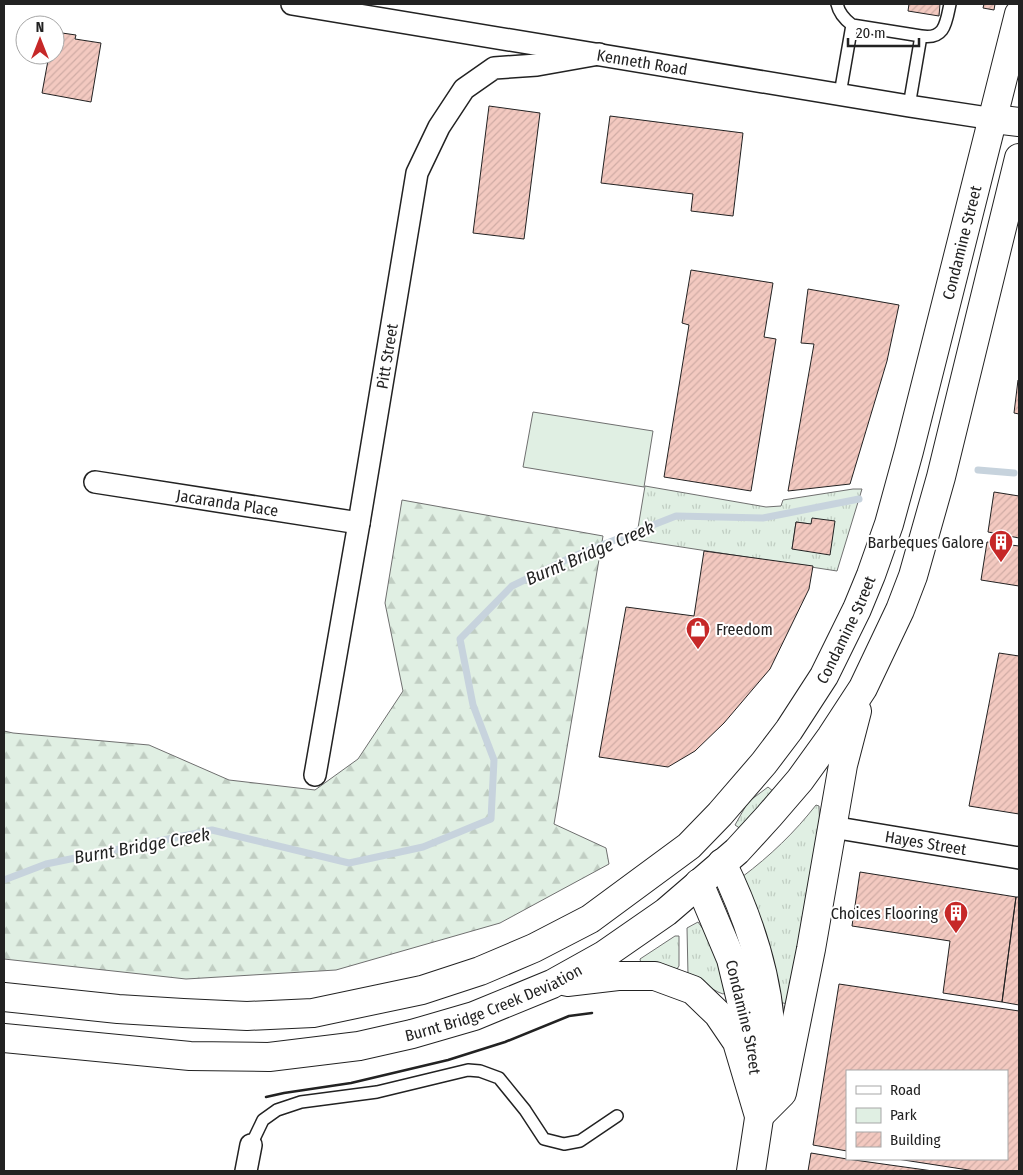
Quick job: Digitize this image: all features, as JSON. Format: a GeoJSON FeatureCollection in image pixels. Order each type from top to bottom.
{"type":"FeatureCollection","features":[{"type":"Feature","properties":{"kind":"main road","name":"Condamine Street"},"geometry":{"type":"LineString","coordinates":[[759,1116],[753,1050],[731,959],[699,883],[689,846],[720,814],[764,763],[789,730],[824,676],[857,609],[871,575],[896,499],[1006,120],[1019,14]]}},
{"type":"Feature","properties":{"kind":"main road"},"geometry":{"type":"LineString","coordinates":[[552,984],[618,976],[656,976],[693,990],[718,1014],[737,1042],[759,1116],[782,1093],[812,949],[843,765],[863,688],[900,610],[928,525],[1019,158]]}},
{"type":"Feature","properties":{"kind":"main road","name":"Burnt Bridge Creek Deviation"},"geometry":{"type":"LineString","coordinates":[[4,1038],[190,1056],[269,1057],[359,1046],[412,1034],[474,1016],[552,984],[604,955],[666,912],[737,851],[769,816],[800,780],[863,688]]}},
{"type":"Feature","properties":{"kind":"main road"},"geometry":{"type":"LineString","coordinates":[[689,846],[722,863]]}},
{"type":"Feature","properties":{"kind":"main road","name":"Burnt Bridge Creek Deviation"},"geometry":{"type":"LineString","coordinates":[[4,997],[118,1009],[246,1016],[313,1013],[422,990],[480,971],[534,948],[590,919],[689,846]]}},
{"type":"Feature","properties":{"kind":"main road","name":"Condamine Street"},"geometry":{"type":"LineString","coordinates":[[722,863],[735,890],[764,978],[771,1044],[751,1171]]}},
{"type":"Feature","properties":{"kind":"street","name":"Kenneth Road"},"geometry":{"type":"LineString","coordinates":[[292,4],[344,8],[599,54],[909,106],[1006,120]]}},
{"type":"Feature","properties":{"kind":"street","name":"Pitt Street"},"geometry":{"type":"LineString","coordinates":[[315,774],[418,173],[439,127],[464,89],[494,68],[537,65],[599,54]]}},
{"type":"Feature","properties":{"kind":"street","name":"Jacaranda Place"},"geometry":{"type":"LineString","coordinates":[[95,482],[359,523]]}},
{"type":"Feature","properties":{"kind":"street","name":"Hayes Street"},"geometry":{"type":"LineString","coordinates":[[832,827],[1019,858]]}},
{"type":"Feature","properties":{"kind":"street"},"geometry":{"type":"LineString","coordinates":[[246,1171],[251,1145]]}},
{"type":"Feature","properties":{"kind":"lane"},"geometry":{"type":"LineString","coordinates":[[837,4],[840,13],[852,25],[928,37],[936,36],[942,32],[950,4]]}},
{"type":"Feature","properties":{"kind":"lane"},"geometry":{"type":"LineString","coordinates":[[840,94],[852,25]]}},
{"type":"Feature","properties":{"kind":"lane"},"geometry":{"type":"LineString","coordinates":[[909,106],[921,36]]}},
{"type":"Feature","properties":{"kind":"lane"},"geometry":{"type":"LineString","coordinates":[[251,1145],[263,1120],[277,1110],[301,1102],[377,1092],[468,1070],[480,1071],[499,1078],[525,1110],[544,1139],[564,1144],[580,1141],[617,1116]]}},
{"type":"Feature","properties":{"kind":"green space"},"geometry":{"type":"Polygon","coordinates":[[[533,412],[653,431],[644,487],[523,467],[533,412]]]}},
{"type":"Feature","properties":{"kind":"green space"},"geometry":{"type":"Polygon","coordinates":[[[645,486],[766,507],[781,506],[783,500],[862,489],[837,571],[636,540],[645,486]],[[796,522],[792,549],[811,524],[796,522]]]}},
{"type":"Feature","properties":{"kind":"green space"},"geometry":{"type":"Polygon","coordinates":[[[402,500],[603,536],[554,824],[606,848],[609,864],[500,923],[336,970],[186,979],[4,959],[4,731],[149,745],[229,780],[315,790],[358,759],[403,691],[385,603],[402,500]]]}},
{"type":"Feature","properties":{"kind":"green space"},"geometry":{"type":"Polygon","coordinates":[[[768,787],[774,792],[741,829],[735,825],[748,802],[768,787]]]}},
{"type":"Feature","properties":{"kind":"green space"},"geometry":{"type":"Polygon","coordinates":[[[816,805],[819,806],[820,833],[788,1004],[778,1002],[742,877],[782,843],[816,805]]]}},
{"type":"Feature","properties":{"kind":"green space"},"geometry":{"type":"Polygon","coordinates":[[[698,922],[708,936],[716,953],[725,993],[723,994],[688,975],[687,928],[698,922]]]}},
{"type":"Feature","properties":{"kind":"green space"},"geometry":{"type":"Polygon","coordinates":[[[675,936],[679,936],[679,966],[677,969],[660,964],[641,964],[640,959],[675,936]]]}},
{"type":"Feature","properties":{"kind":"building"},"geometry":{"type":"Polygon","coordinates":[[[909,4],[940,4],[939,16],[908,11],[909,4]]]}},
{"type":"Feature","properties":{"kind":"building"},"geometry":{"type":"Polygon","coordinates":[[[984,4],[995,4],[994,10],[983,8],[984,4]]]}},
{"type":"Feature","properties":{"kind":"building"},"geometry":{"type":"Polygon","coordinates":[[[65,33],[76,35],[75,39],[101,43],[91,102],[42,93],[47,65],[65,65],[65,33]]]}},
{"type":"Feature","properties":{"kind":"building"},"geometry":{"type":"Polygon","coordinates":[[[489,106],[540,113],[524,239],[473,233],[489,106]]]}},
{"type":"Feature","properties":{"kind":"building"},"geometry":{"type":"Polygon","coordinates":[[[610,116],[743,133],[733,216],[691,211],[693,194],[601,183],[610,116]]]}},
{"type":"Feature","properties":{"kind":"building"},"geometry":{"type":"Polygon","coordinates":[[[691,270],[773,283],[764,337],[776,339],[751,491],[664,477],[689,325],[682,323],[691,270]]]}},
{"type":"Feature","properties":{"kind":"building"},"geometry":{"type":"Polygon","coordinates":[[[808,289],[899,305],[887,361],[850,484],[788,491],[814,344],[801,343],[808,289]]]}},
{"type":"Feature","properties":{"kind":"building"},"geometry":{"type":"Polygon","coordinates":[[[1019,380],[1019,414],[1014,413],[1019,380]]]}},
{"type":"Feature","properties":{"kind":"building"},"geometry":{"type":"Polygon","coordinates":[[[994,492],[1019,496],[1019,538],[988,532],[994,492]]]}},
{"type":"Feature","properties":{"kind":"building"},"geometry":{"type":"Polygon","coordinates":[[[812,518],[835,521],[830,555],[792,549],[796,522],[811,524],[812,518]]]}},
{"type":"Feature","properties":{"kind":"building","name":"Barbeques Galore"},"geometry":{"type":"Polygon","coordinates":[[[987,542],[1019,546],[1019,586],[981,580],[987,542]]]}},
{"type":"Feature","properties":{"kind":"building","name":"Freedom"},"geometry":{"type":"Polygon","coordinates":[[[704,551],[813,566],[809,589],[770,669],[724,723],[695,751],[668,767],[599,757],[626,607],[694,616],[704,551]]]}},
{"type":"Feature","properties":{"kind":"building"},"geometry":{"type":"Polygon","coordinates":[[[999,653],[1019,656],[1019,814],[969,806],[999,653]]]}},
{"type":"Feature","properties":{"kind":"building","name":"Choices Flooring"},"geometry":{"type":"Polygon","coordinates":[[[860,872],[1016,897],[1002,1002],[943,993],[950,941],[852,926],[860,872]]]}},
{"type":"Feature","properties":{"kind":"building"},"geometry":{"type":"Polygon","coordinates":[[[1016,897],[1019,897],[1019,1005],[1002,1002],[1016,897]]]}},
{"type":"Feature","properties":{"kind":"building"},"geometry":{"type":"Polygon","coordinates":[[[839,984],[1019,1011],[1019,1171],[975,1171],[904,1160],[1008,1160],[1008,1070],[846,1070],[846,1151],[813,1145],[839,984]]]}},
{"type":"Feature","properties":{"kind":"building"},"geometry":{"type":"Polygon","coordinates":[[[811,1153],[846,1160],[933,1171],[808,1171],[811,1153]]]}},
{"type":"Feature","properties":{"kind":"waterway","name":"Burnt Bridge Creek"},"geometry":{"type":"LineString","coordinates":[[978,470],[1014,473]]}},
{"type":"Feature","properties":{"kind":"waterway","name":"Burnt Bridge Creek"},"geometry":{"type":"LineString","coordinates":[[4,880],[46,864],[212,830],[349,863],[423,847],[491,819],[494,760],[473,705],[460,639],[512,586],[574,556],[676,516],[763,518],[859,499]]}},
{"type":"Feature","properties":{"kind":"wall"},"geometry":{"type":"LineString","coordinates":[[266,1097],[351,1083],[448,1060],[505,1042],[569,1016],[592,1013]]}},
{"type":"Feature","properties":{"kind":"place","name":"Barbeques Galore"},"geometry":{"type":"Point","coordinates":[1001,563]}},
{"type":"Feature","properties":{"kind":"place","name":"Freedom"},"geometry":{"type":"Point","coordinates":[698,650]}},
{"type":"Feature","properties":{"kind":"place","name":"Choices Flooring"},"geometry":{"type":"Point","coordinates":[956,934]}}]}
